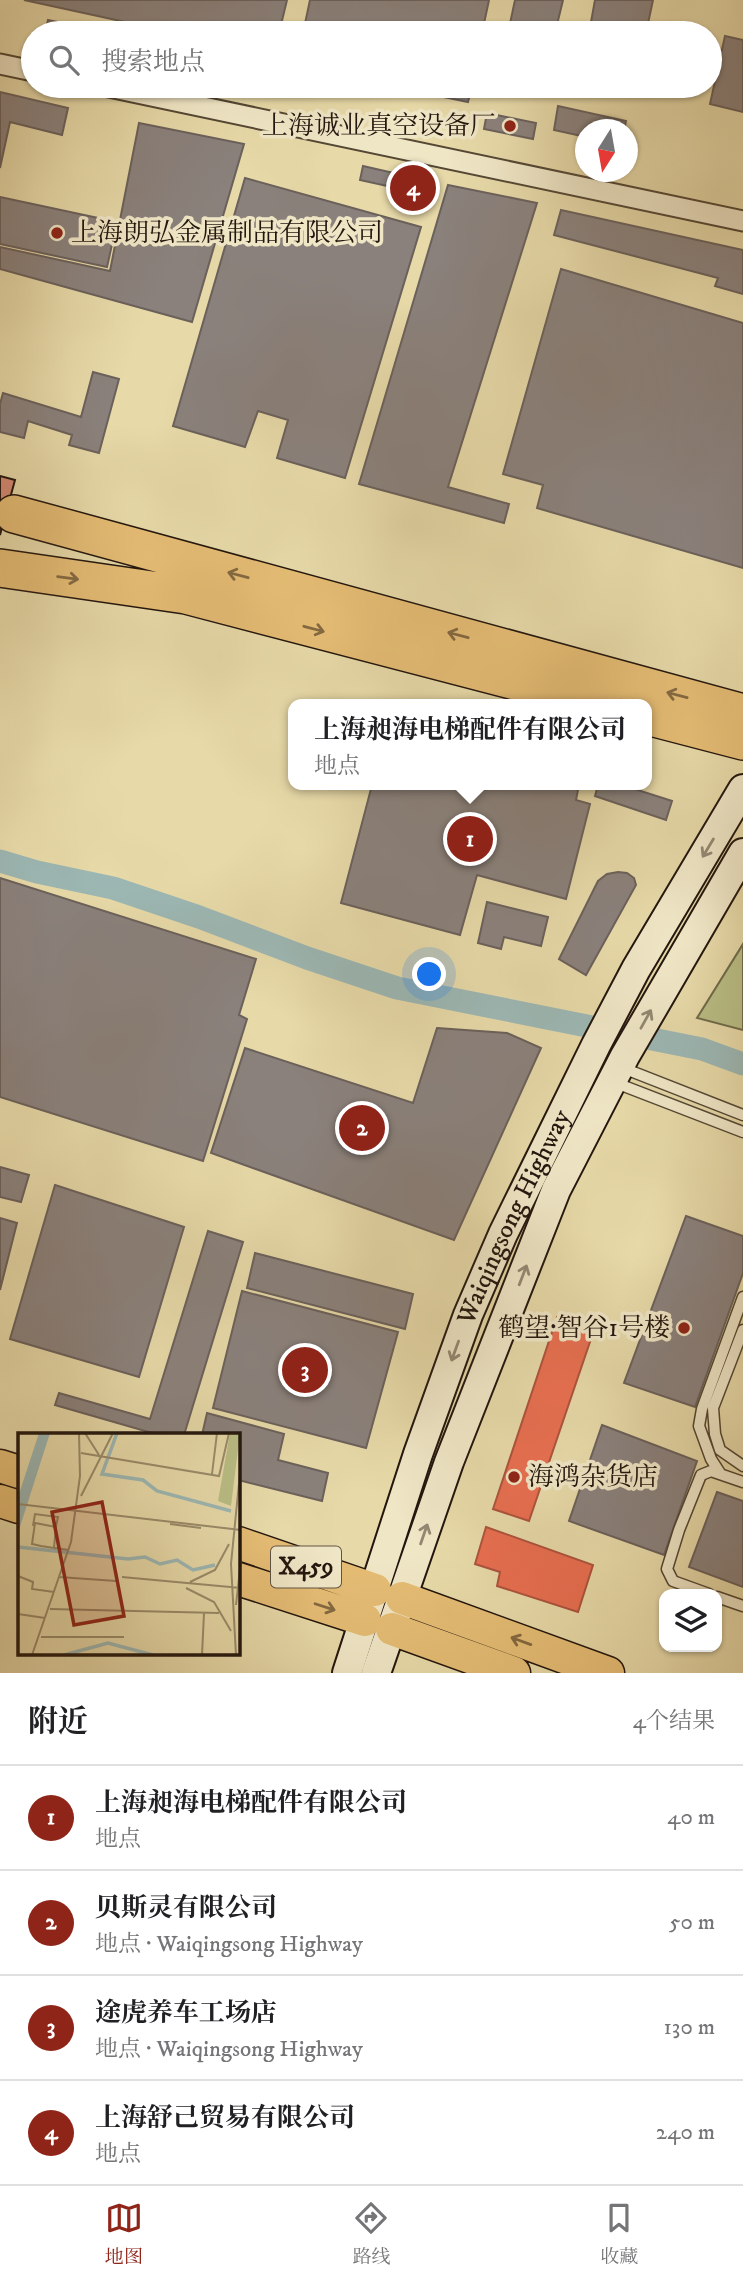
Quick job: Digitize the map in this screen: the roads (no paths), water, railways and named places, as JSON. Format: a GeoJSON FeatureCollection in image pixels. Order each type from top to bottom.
{"type":"FeatureCollection","features":[{"type":"Feature","properties":{"kind":"highway"},"geometry":{"type":"LineString","coordinates":[[14,514],[743,713]]}},
{"type":"Feature","properties":{"kind":"highway"},"geometry":{"type":"LineString","coordinates":[[0,568],[186,595],[584,699]]}},
{"type":"Feature","properties":{"kind":"highway"},"geometry":{"type":"LineString","coordinates":[[652,717],[743,741]]}},
{"type":"Feature","properties":{"kind":"main road","name":"Waiqingsong Highway"},"geometry":{"type":"LineString","coordinates":[[376,1673],[379,1625],[389,1594],[418,1454],[467,1315],[503,1234],[596,1045],[636,970],[743,789]]}},
{"type":"Feature","properties":{"kind":"main road","name":"Waiqingsong Highway"},"geometry":{"type":"LineString","coordinates":[[389,1594],[449,1462],[556,1189],[667,981],[743,853]]}},
{"type":"Feature","properties":{"kind":"main road"},"geometry":{"type":"LineString","coordinates":[[0,1466],[18,1472]]}},
{"type":"Feature","properties":{"kind":"main road"},"geometry":{"type":"LineString","coordinates":[[0,1501],[18,1507]]}},
{"type":"Feature","properties":{"kind":"main road","name":"X459"},"geometry":{"type":"LineString","coordinates":[[240,1544],[389,1594]]}},
{"type":"Feature","properties":{"kind":"main road","name":"X459"},"geometry":{"type":"LineString","coordinates":[[240,1580],[379,1625]]}},
{"type":"Feature","properties":{"kind":"main road"},"geometry":{"type":"LineString","coordinates":[[389,1594],[608,1673]]}},
{"type":"Feature","properties":{"kind":"main road","name":"Waiqingsong Highway"},"geometry":{"type":"LineString","coordinates":[[347,1673],[379,1625]]}},
{"type":"Feature","properties":{"kind":"main road"},"geometry":{"type":"LineString","coordinates":[[379,1625],[514,1673]]}},
{"type":"Feature","properties":{"kind":"street"},"geometry":{"type":"LineString","coordinates":[[0,64],[21,68]]}},
{"type":"Feature","properties":{"kind":"street"},"geometry":{"type":"LineString","coordinates":[[161,98],[743,221]]}},
{"type":"Feature","properties":{"kind":"lane"},"geometry":{"type":"LineString","coordinates":[[619,1068],[743,1115]]}},
{"type":"Feature","properties":{"kind":"lane"},"geometry":{"type":"LineString","coordinates":[[619,1068],[743,1132]]}},
{"type":"Feature","properties":{"kind":"lane"},"geometry":{"type":"LineString","coordinates":[[720,1473],[707,1451],[699,1426],[702,1409],[743,1297]]}},
{"type":"Feature","properties":{"kind":"lane"},"geometry":{"type":"LineString","coordinates":[[743,1330],[713,1408],[715,1434],[720,1450],[743,1466]]}},
{"type":"Feature","properties":{"kind":"lane"},"geometry":{"type":"LineString","coordinates":[[695,1589],[673,1581],[667,1569],[696,1485],[701,1475],[711,1471],[743,1482]]}},
{"type":"Feature","properties":{"kind":"lane"},"geometry":{"type":"LineString","coordinates":[[722,1599],[743,1606]]}},
{"type":"Feature","properties":{"kind":"waterway"},"geometry":{"type":"LineString","coordinates":[[0,861],[37,872],[113,888],[397,988],[702,1049],[743,1064]]}},
{"type":"Feature","properties":{"kind":"place","name":"上海诚业真空设备厂"},"geometry":{"type":"Point","coordinates":[510,126]}},
{"type":"Feature","properties":{"kind":"place","name":"上海舒己贸易有限公司"},"geometry":{"type":"Point","coordinates":[413,188]}},
{"type":"Feature","properties":{"kind":"place","name":"上海朗弘金属制品有限公司"},"geometry":{"type":"Point","coordinates":[57,233]}},
{"type":"Feature","properties":{"kind":"place","name":"上海昶海电梯配件有限公司"},"geometry":{"type":"Point","coordinates":[470,839]}},
{"type":"Feature","properties":{"kind":"place","name":"贝斯灵有限公司"},"geometry":{"type":"Point","coordinates":[362,1128]}},
{"type":"Feature","properties":{"kind":"place","name":"鹤望·智谷1号楼"},"geometry":{"type":"Point","coordinates":[684,1328]}},
{"type":"Feature","properties":{"kind":"place","name":"途虎养车工场店"},"geometry":{"type":"Point","coordinates":[305,1370]}},
{"type":"Feature","properties":{"kind":"place","name":"海鸿杂货店"},"geometry":{"type":"Point","coordinates":[514,1477]}}]}
